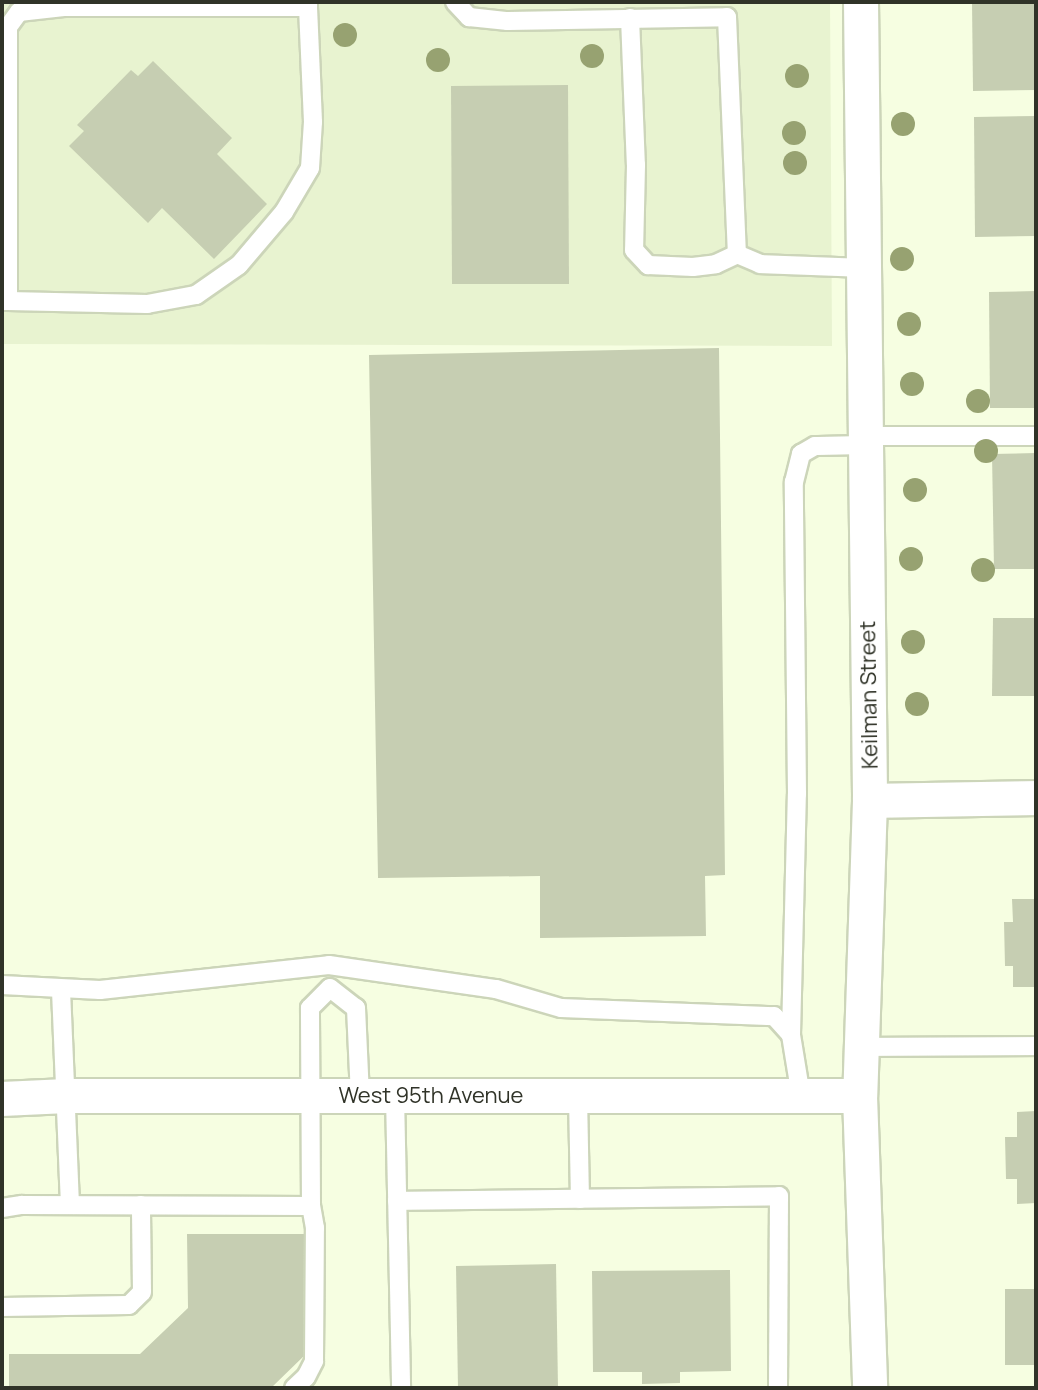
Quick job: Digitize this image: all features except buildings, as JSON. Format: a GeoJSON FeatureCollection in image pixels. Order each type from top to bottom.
{"type":"FeatureCollection","features":[{"type":"Feature","properties":{"kind":"street","name":"Keilman Street"},"geometry":{"type":"LineString","coordinates":[[861,2],[870,801],[860,1096],[870,1388]]}},
{"type":"Feature","properties":{"kind":"street"},"geometry":{"type":"LineString","coordinates":[[870,801],[1036,798]]}},
{"type":"Feature","properties":{"kind":"street","name":"West 95th Avenue"},"geometry":{"type":"LineString","coordinates":[[2,1099],[67,1096],[860,1096]]}},
{"type":"Feature","properties":{"kind":"lane"},"geometry":{"type":"LineString","coordinates":[[455,2],[469,17],[508,21],[727,17],[737,254]]}},
{"type":"Feature","properties":{"kind":"lane"},"geometry":{"type":"LineString","coordinates":[[308,4],[313,122],[310,168],[284,212],[239,265],[196,295],[147,304],[5,301],[8,27],[19,12],[64,7],[308,4]]}},
{"type":"Feature","properties":{"kind":"lane"},"geometry":{"type":"LineString","coordinates":[[630,18],[636,165],[634,250],[648,265],[693,267],[716,264],[737,254],[760,264],[863,268]]}},
{"type":"Feature","properties":{"kind":"lane"},"geometry":{"type":"LineString","coordinates":[[801,1096],[791,1035],[797,794],[794,482],[801,454],[815,446],[866,440],[1036,436]]}},
{"type":"Feature","properties":{"kind":"lane"},"geometry":{"type":"LineString","coordinates":[[2,985],[100,990],[329,965],[496,989],[561,1008],[774,1016],[791,1035]]}},
{"type":"Feature","properties":{"kind":"lane"},"geometry":{"type":"LineString","coordinates":[[294,1388],[306,1377],[314,1361],[315,1228],[311,1206],[310,1008],[330,988],[329,965]]}},
{"type":"Feature","properties":{"kind":"lane"},"geometry":{"type":"LineString","coordinates":[[330,988],[356,1008],[360,1096]]}},
{"type":"Feature","properties":{"kind":"lane"},"geometry":{"type":"LineString","coordinates":[[61,990],[70,1205]]}},
{"type":"Feature","properties":{"kind":"lane"},"geometry":{"type":"LineString","coordinates":[[862,1047],[1036,1046]]}},
{"type":"Feature","properties":{"kind":"lane"},"geometry":{"type":"LineString","coordinates":[[395,1096],[401,1388]]}},
{"type":"Feature","properties":{"kind":"lane"},"geometry":{"type":"LineString","coordinates":[[578,1096],[580,1199]]}},
{"type":"Feature","properties":{"kind":"lane"},"geometry":{"type":"LineString","coordinates":[[397,1201],[779,1196],[778,1388]]}},
{"type":"Feature","properties":{"kind":"lane"},"geometry":{"type":"LineString","coordinates":[[2,1208],[70,1205],[311,1206]]}},
{"type":"Feature","properties":{"kind":"lane"},"geometry":{"type":"LineString","coordinates":[[2,1307],[129,1305],[142,1292],[141,1205]]}},
{"type":"Feature","properties":{"kind":"shaded area"},"geometry":{"type":"Polygon","coordinates":[[[2,2],[830,2],[832,346],[2,344],[2,2]]]}}]}
